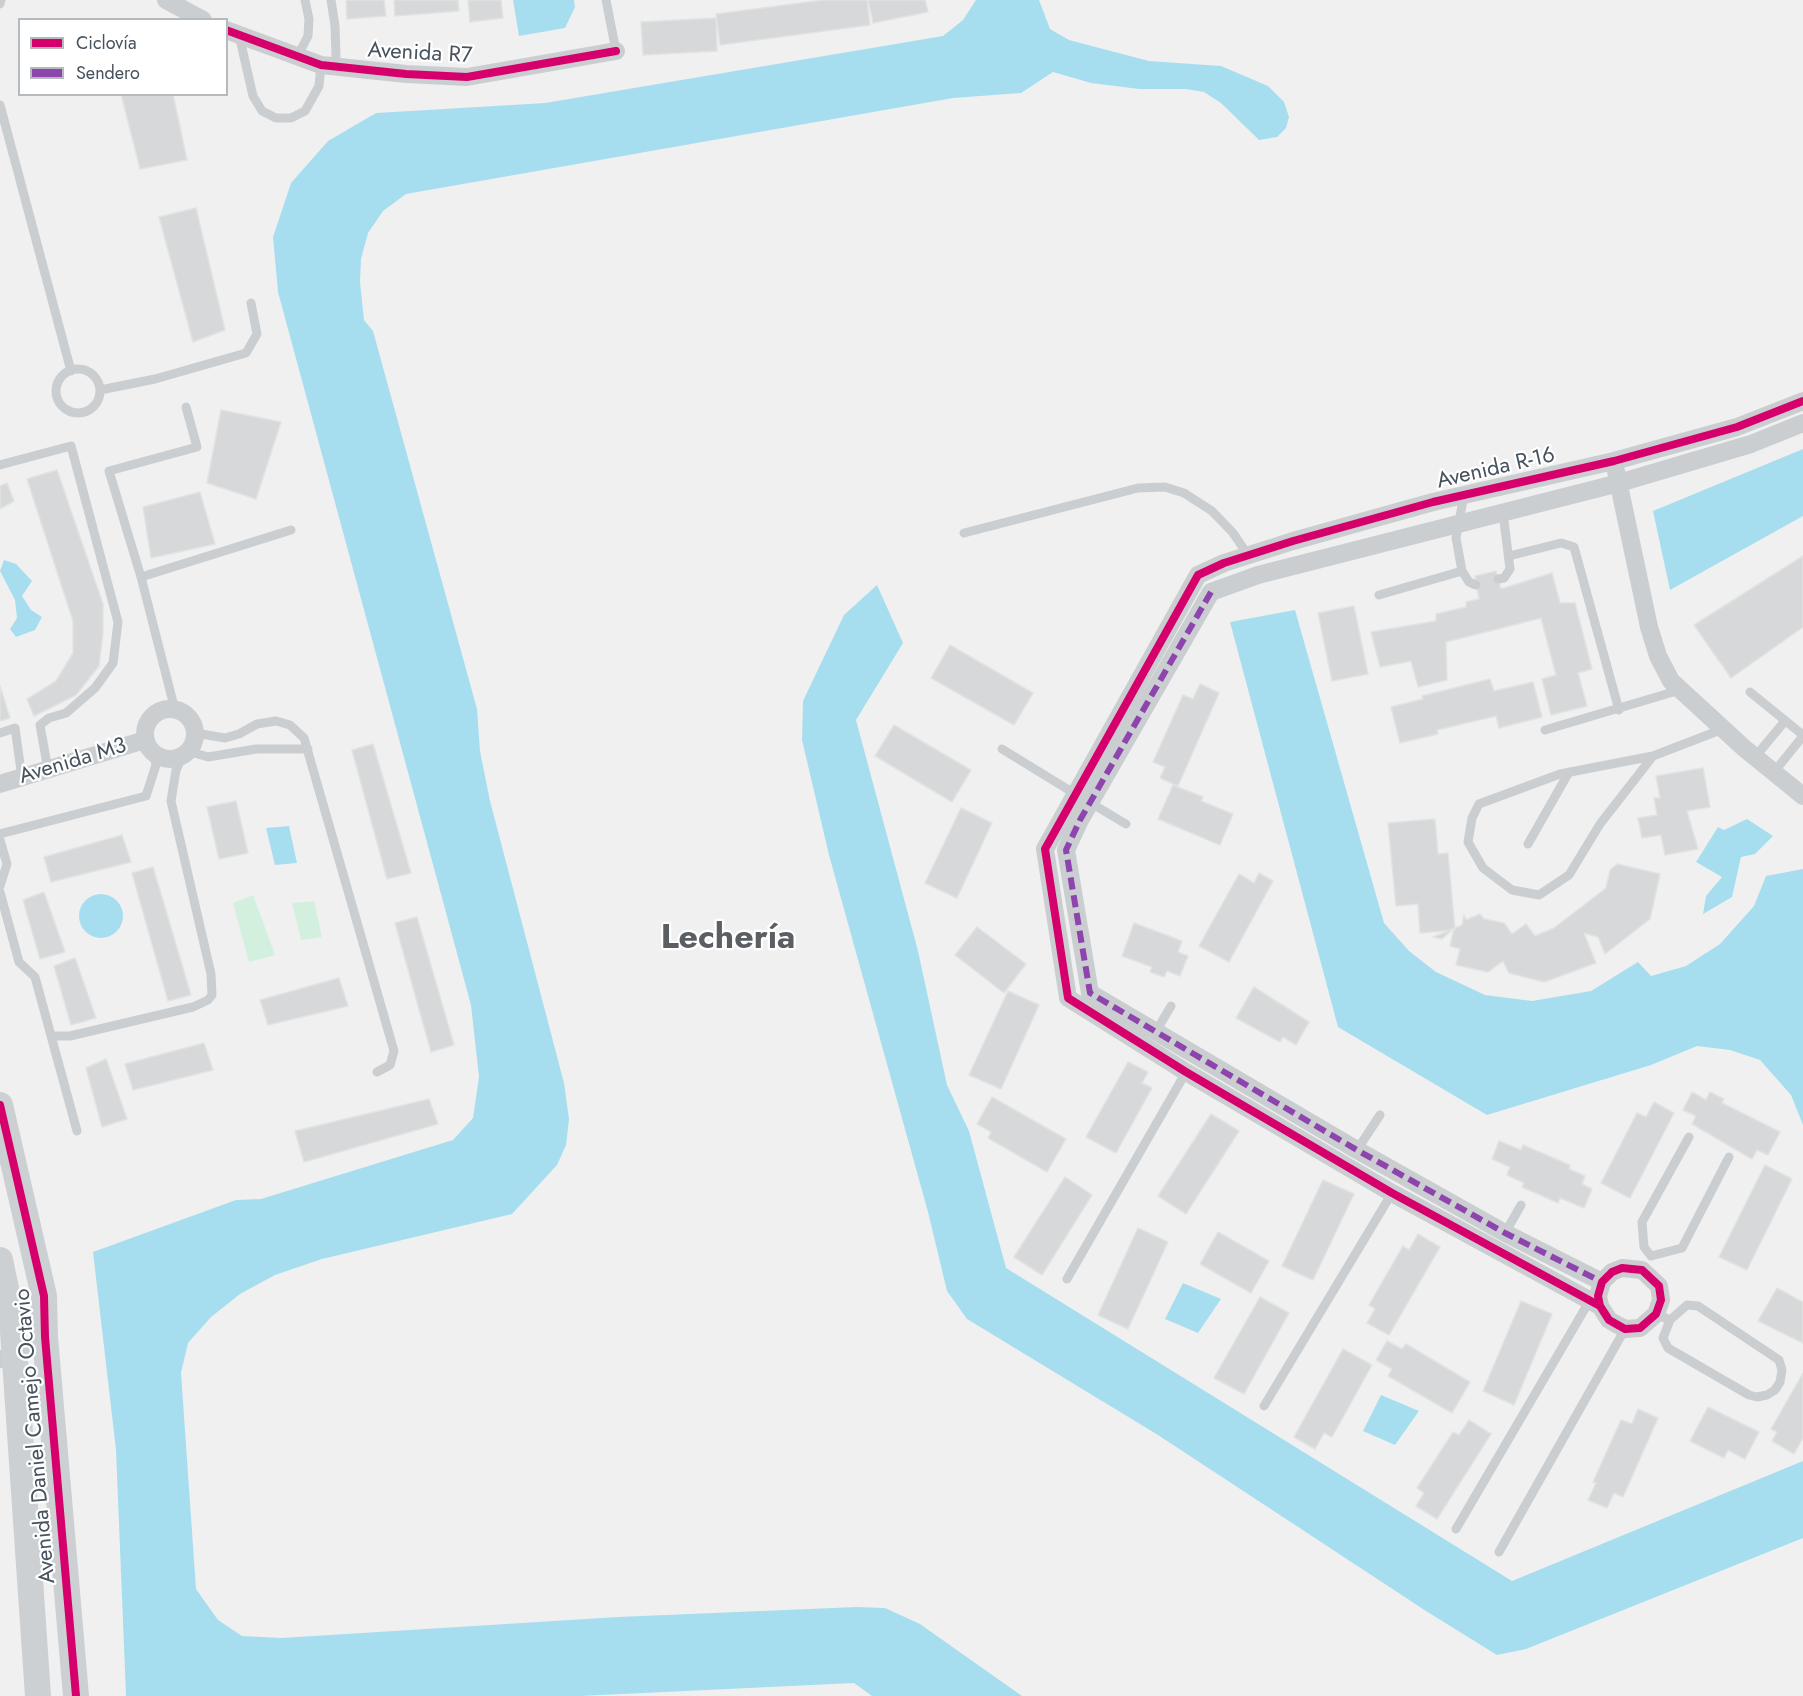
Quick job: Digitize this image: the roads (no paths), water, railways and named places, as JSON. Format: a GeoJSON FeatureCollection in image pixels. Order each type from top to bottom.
{"type":"FeatureCollection","features":[{"type":"Feature","properties":{"kind":"street"},"geometry":{"type":"LineString","coordinates":[[166,0],[199,18]]}},
{"type":"Feature","properties":{"kind":"street","name":"Avenida R7"},"geometry":{"type":"LineString","coordinates":[[233,33],[327,66],[467,77],[616,51]]}},
{"type":"Feature","properties":{"kind":"street","name":"Avenida R-16"},"geometry":{"type":"LineString","coordinates":[[1198,575],[1248,555],[1464,495],[1614,461],[1737,427],[1803,401]]}},
{"type":"Feature","properties":{"kind":"street","name":"Avenida R-16"},"geometry":{"type":"LineString","coordinates":[[1211,592],[1258,575],[1619,483],[1751,444],[1803,423]]}},
{"type":"Feature","properties":{"kind":"street"},"geometry":{"type":"LineString","coordinates":[[1614,461],[1649,627],[1658,656],[1671,681],[1755,757],[1803,796]]}},
{"type":"Feature","properties":{"kind":"street"},"geometry":{"type":"LineString","coordinates":[[1595,1303],[1602,1282],[1612,1272],[1646,1263],[1659,1286],[1663,1317],[1640,1328],[1625,1329],[1609,1320],[1595,1303],[1494,1251],[1392,1193],[1146,1048],[1068,998],[1045,849],[1082,798],[1211,592],[1198,575],[1082,798],[1066,850],[1090,993],[1357,1150],[1505,1233],[1602,1282]]}},
{"type":"Feature","properties":{"kind":"street"},"geometry":{"type":"LineString","coordinates":[[175,710],[191,721],[195,733],[186,753],[165,759],[149,747],[144,732],[150,719],[161,711],[175,710]]}},
{"type":"Feature","properties":{"kind":"street","name":"Avenida M3"},"geometry":{"type":"LineString","coordinates":[[0,784],[149,747]]}},
{"type":"Feature","properties":{"kind":"street","name":"Avenida Daniel Camejo Octavio"},"geometry":{"type":"LineString","coordinates":[[0,1105],[44,1296],[45,1337],[76,1696]]}},
{"type":"Feature","properties":{"kind":"street"},"geometry":{"type":"LineString","coordinates":[[1288,1132],[1298,1115]]}},
{"type":"Feature","properties":{"kind":"street","name":"Avenida Daniel Camejo Octavio"},"geometry":{"type":"LineString","coordinates":[[0,1260],[12,1317],[7,1347],[19,1428],[38,1696]]}},
{"type":"Feature","properties":{"kind":"street"},"geometry":{"type":"LineString","coordinates":[[7,1347],[45,1337]]}},
{"type":"Feature","properties":{"kind":"street"},"geometry":{"type":"LineString","coordinates":[[0,1403],[19,1428]]}},
{"type":"Feature","properties":{"kind":"lane"},"geometry":{"type":"LineString","coordinates":[[297,57],[308,36],[309,19],[305,0]]}},
{"type":"Feature","properties":{"kind":"lane"},"geometry":{"type":"LineString","coordinates":[[233,33],[253,96],[262,111],[276,118],[291,118],[305,111],[327,66],[336,57],[331,0]]}},
{"type":"Feature","properties":{"kind":"lane"},"geometry":{"type":"LineString","coordinates":[[606,0],[616,51]]}},
{"type":"Feature","properties":{"kind":"lane"},"geometry":{"type":"LineString","coordinates":[[0,105],[71,371]]}},
{"type":"Feature","properties":{"kind":"lane"},"geometry":{"type":"LineString","coordinates":[[100,390],[155,379],[246,353],[256,334],[251,303]]}},
{"type":"Feature","properties":{"kind":"lane"},"geometry":{"type":"LineString","coordinates":[[82,370],[93,375],[100,390],[98,401],[90,410],[79,413],[68,411],[57,399],[56,387],[62,377],[71,371],[82,370]]}},
{"type":"Feature","properties":{"kind":"lane"},"geometry":{"type":"LineString","coordinates":[[175,710],[141,577],[109,471],[197,447],[186,407]]}},
{"type":"Feature","properties":{"kind":"lane"},"geometry":{"type":"LineString","coordinates":[[0,465],[71,446],[118,622],[113,663],[95,688],[66,713],[49,718],[40,725],[48,771]]}},
{"type":"Feature","properties":{"kind":"lane"},"geometry":{"type":"LineString","coordinates":[[964,533],[1138,488],[1156,486],[1184,493],[1203,504],[1233,533],[1248,555]]}},
{"type":"Feature","properties":{"kind":"lane"},"geometry":{"type":"LineString","coordinates":[[1464,495],[1456,538],[1462,572],[1469,582],[1476,585]]}},
{"type":"Feature","properties":{"kind":"lane"},"geometry":{"type":"LineString","coordinates":[[1498,579],[1504,578],[1510,569],[1505,544],[1503,513]]}},
{"type":"Feature","properties":{"kind":"lane"},"geometry":{"type":"LineString","coordinates":[[141,577],[291,530]]}},
{"type":"Feature","properties":{"kind":"lane"},"geometry":{"type":"LineString","coordinates":[[1509,556],[1561,543],[1574,547],[1618,710]]}},
{"type":"Feature","properties":{"kind":"lane"},"geometry":{"type":"LineString","coordinates":[[1379,595],[1462,572]]}},
{"type":"Feature","properties":{"kind":"lane"},"geometry":{"type":"LineString","coordinates":[[1545,730],[1680,690]]}},
{"type":"Feature","properties":{"kind":"lane"},"geometry":{"type":"LineString","coordinates":[[1750,693],[1803,735],[1774,772]]}},
{"type":"Feature","properties":{"kind":"lane"},"geometry":{"type":"LineString","coordinates":[[195,733],[225,738],[239,734],[257,724],[276,721],[298,730],[309,749],[372,980],[394,1051],[390,1065],[377,1072]]}},
{"type":"Feature","properties":{"kind":"lane"},"geometry":{"type":"LineString","coordinates":[[1755,757],[1785,721]]}},
{"type":"Feature","properties":{"kind":"lane"},"geometry":{"type":"LineString","coordinates":[[0,733],[15,728],[21,778]]}},
{"type":"Feature","properties":{"kind":"lane"},"geometry":{"type":"LineString","coordinates":[[1653,756],[1600,824],[1569,875],[1539,895],[1512,890],[1483,868],[1468,842],[1472,818],[1479,804],[1569,772],[1653,756],[1723,729]]}},
{"type":"Feature","properties":{"kind":"lane"},"geometry":{"type":"LineString","coordinates":[[0,834],[146,796],[156,765],[149,747]]}},
{"type":"Feature","properties":{"kind":"lane"},"geometry":{"type":"LineString","coordinates":[[52,1036],[70,1036],[193,1007],[208,1000],[212,994],[211,974],[171,801],[176,770],[186,753],[208,757],[256,749],[309,749]]}},
{"type":"Feature","properties":{"kind":"lane"},"geometry":{"type":"LineString","coordinates":[[1002,749],[1126,824]]}},
{"type":"Feature","properties":{"kind":"lane"},"geometry":{"type":"LineString","coordinates":[[1528,844],[1569,772]]}},
{"type":"Feature","properties":{"kind":"lane"},"geometry":{"type":"LineString","coordinates":[[0,840],[7,864],[0,886]]}},
{"type":"Feature","properties":{"kind":"lane"},"geometry":{"type":"LineString","coordinates":[[0,892],[19,962],[35,977],[77,1131]]}},
{"type":"Feature","properties":{"kind":"lane"},"geometry":{"type":"LineString","coordinates":[[1146,1048],[1171,1006]]}},
{"type":"Feature","properties":{"kind":"lane"},"geometry":{"type":"LineString","coordinates":[[1067,1279],[1186,1072]]}},
{"type":"Feature","properties":{"kind":"lane"},"geometry":{"type":"LineString","coordinates":[[1347,1166],[1380,1115]]}},
{"type":"Feature","properties":{"kind":"lane"},"geometry":{"type":"LineString","coordinates":[[1689,1137],[1642,1222],[1646,1263],[1682,1248],[1729,1157]]}},
{"type":"Feature","properties":{"kind":"lane"},"geometry":{"type":"LineString","coordinates":[[1264,1406],[1392,1193]]}},
{"type":"Feature","properties":{"kind":"lane"},"geometry":{"type":"LineString","coordinates":[[1494,1251],[1521,1205]]}},
{"type":"Feature","properties":{"kind":"lane"},"geometry":{"type":"LineString","coordinates":[[1456,1529],[1595,1303]]}},
{"type":"Feature","properties":{"kind":"lane"},"geometry":{"type":"LineString","coordinates":[[1687,1305],[1698,1306],[1779,1360],[1782,1370],[1780,1382],[1775,1390],[1767,1395],[1757,1397],[1749,1395],[1668,1348],[1663,1338],[1663,1317],[1687,1305]]}},
{"type":"Feature","properties":{"kind":"lane"},"geometry":{"type":"LineString","coordinates":[[1499,1552],[1625,1329]]}},
{"type":"Feature","properties":{"kind":"water"},"geometry":{"type":"Polygon","coordinates":[[[513,0],[574,0],[575,7],[565,28],[519,36],[513,0]]]}},
{"type":"Feature","properties":{"kind":"water"},"geometry":{"type":"Polygon","coordinates":[[[976,0],[1039,0],[1050,29],[1069,40],[1149,61],[1221,66],[1268,86],[1284,102],[1289,117],[1286,128],[1277,137],[1259,140],[1221,103],[1204,92],[1186,89],[1139,89],[1091,83],[1053,72],[1021,93],[953,98],[406,194],[383,211],[368,233],[361,259],[360,282],[364,320],[373,331],[477,709],[480,751],[490,801],[564,1083],[569,1119],[566,1145],[557,1165],[512,1214],[322,1259],[275,1275],[240,1294],[211,1317],[188,1343],[181,1373],[196,1589],[218,1620],[242,1636],[282,1638],[618,1617],[857,1607],[885,1608],[920,1624],[1022,1696],[872,1696],[854,1683],[580,1696],[126,1696],[116,1450],[93,1252],[236,1200],[261,1199],[453,1140],[473,1118],[479,1077],[471,1005],[278,292],[273,237],[291,183],[328,141],[376,113],[545,103],[943,36],[963,20],[976,0]]]}},
{"type":"Feature","properties":{"kind":"water"},"geometry":{"type":"Polygon","coordinates":[[[1803,449],[1803,516],[1670,590],[1653,511],[1803,449]]]}},
{"type":"Feature","properties":{"kind":"water"},"geometry":{"type":"Polygon","coordinates":[[[4,560],[16,564],[32,581],[22,596],[31,610],[42,617],[35,630],[16,637],[10,629],[17,618],[15,600],[0,571],[4,560]]]}},
{"type":"Feature","properties":{"kind":"water"},"geometry":{"type":"Polygon","coordinates":[[[877,585],[903,643],[856,720],[918,951],[947,1085],[969,1131],[1006,1268],[1512,1581],[1803,1461],[1803,1538],[1526,1649],[1497,1655],[1158,1435],[967,1319],[947,1291],[928,1212],[829,855],[802,740],[803,701],[844,615],[877,585]]]}},
{"type":"Feature","properties":{"kind":"water"},"geometry":{"type":"Polygon","coordinates":[[[1295,610],[1384,923],[1409,951],[1436,972],[1485,995],[1532,1001],[1591,991],[1638,962],[1651,976],[1686,966],[1720,944],[1754,906],[1766,876],[1803,869],[1803,1125],[1791,1095],[1760,1060],[1730,1050],[1697,1046],[1651,1065],[1487,1115],[1338,1027],[1230,622],[1295,610]]]}},
{"type":"Feature","properties":{"kind":"water"},"geometry":{"type":"Polygon","coordinates":[[[1747,819],[1773,836],[1755,854],[1741,857],[1732,897],[1703,914],[1706,896],[1722,877],[1696,862],[1718,827],[1724,830],[1747,819]]]}},
{"type":"Feature","properties":{"kind":"water"},"geometry":{"type":"Polygon","coordinates":[[[289,826],[297,863],[275,865],[266,828],[289,826]]]}},
{"type":"Feature","properties":{"kind":"water"},"geometry":{"type":"Polygon","coordinates":[[[101,894],[116,901],[123,916],[116,931],[101,938],[86,931],[79,916],[86,901],[101,894]]]}},
{"type":"Feature","properties":{"kind":"water"},"geometry":{"type":"Polygon","coordinates":[[[1183,1283],[1221,1299],[1198,1333],[1165,1319],[1183,1283]]]}},
{"type":"Feature","properties":{"kind":"water"},"geometry":{"type":"Polygon","coordinates":[[[1381,1395],[1419,1411],[1395,1445],[1363,1431],[1381,1395]]]}},
{"type":"Feature","properties":{"kind":"district","name":"Lechería"},"geometry":{"type":"Point","coordinates":[728,940]}}]}
